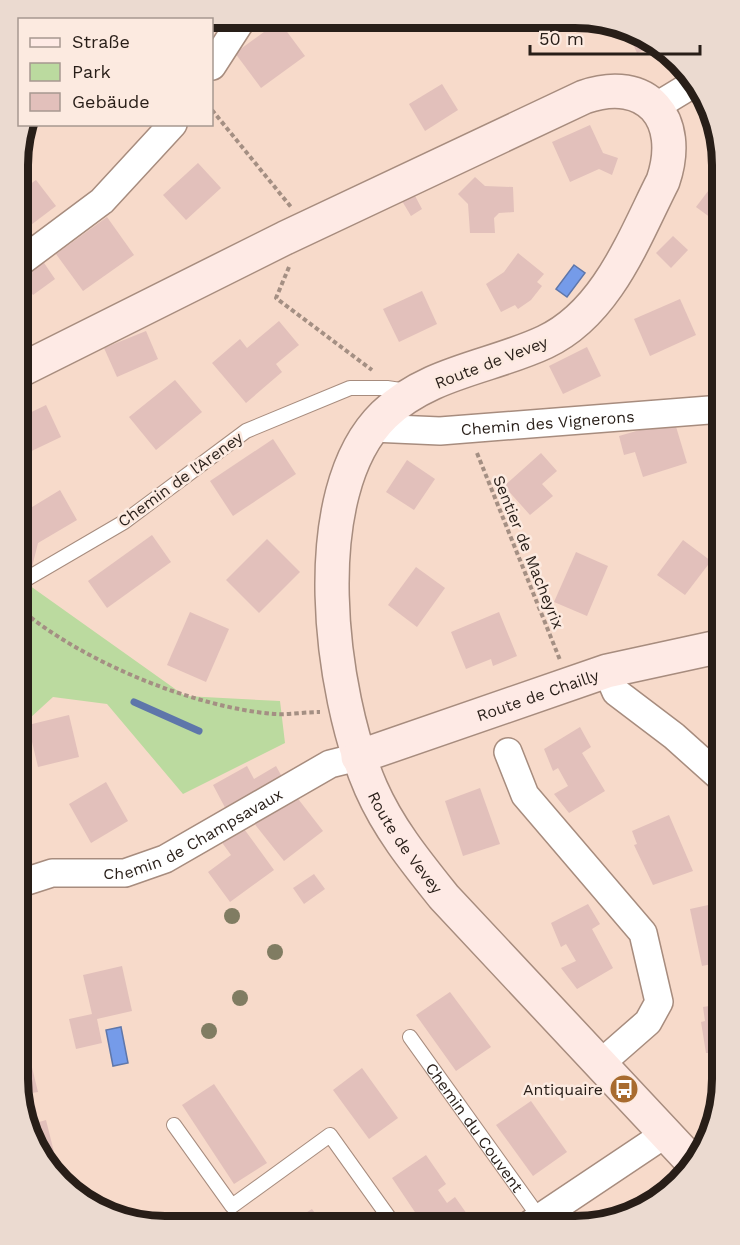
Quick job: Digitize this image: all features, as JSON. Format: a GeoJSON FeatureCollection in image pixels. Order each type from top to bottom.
{"type":"FeatureCollection","features":[{"type":"Feature","properties":{"kind":"street"},"geometry":{"type":"LineString","coordinates":[[213,64],[237,28]]}},
{"type":"Feature","properties":{"kind":"street"},"geometry":{"type":"LineString","coordinates":[[28,366],[285,238],[584,97],[615,89],[628,91],[655,107],[687,88]]}},
{"type":"Feature","properties":{"kind":"street","name":"Route de Vevey"},"geometry":{"type":"LineString","coordinates":[[655,107],[666,124],[670,146],[669,165],[616,273],[582,316],[545,342],[405,391],[396,404],[372,428],[347,475],[336,525],[333,572],[336,664],[358,757],[387,821],[409,854],[444,897],[687,1157]]}},
{"type":"Feature","properties":{"kind":"street"},"geometry":{"type":"LineString","coordinates":[[28,256],[102,201],[171,126]]}},
{"type":"Feature","properties":{"kind":"street","name":"Chemin des Vignerons"},"geometry":{"type":"LineString","coordinates":[[372,428],[440,431],[712,410]]}},
{"type":"Feature","properties":{"kind":"street","name":"Route de Chailly"},"geometry":{"type":"LineString","coordinates":[[358,757],[607,671],[711,648]]}},
{"type":"Feature","properties":{"kind":"street"},"geometry":{"type":"LineString","coordinates":[[607,671],[616,692],[674,736],[711,769]]}},
{"type":"Feature","properties":{"kind":"street"},"geometry":{"type":"LineString","coordinates":[[508,752],[525,795],[643,933],[659,1002],[648,1023],[600,1064]]}},
{"type":"Feature","properties":{"kind":"street","name":"Chemin de Champsavaux"},"geometry":{"type":"LineString","coordinates":[[28,881],[52,873],[125,873],[165,859],[330,764],[358,757]]}},
{"type":"Feature","properties":{"kind":"street","name":"Chemin du Couvent"},"geometry":{"type":"LineString","coordinates":[[541,1216],[665,1134]]}},
{"type":"Feature","properties":{"kind":"lane","name":"Chemin de l'Areney"},"geometry":{"type":"LineString","coordinates":[[28,578],[124,522],[246,431],[350,388],[405,391]]}},
{"type":"Feature","properties":{"kind":"lane","name":"Chemin du Couvent"},"geometry":{"type":"LineString","coordinates":[[410,1037],[528,1216]]}},
{"type":"Feature","properties":{"kind":"lane"},"geometry":{"type":"LineString","coordinates":[[174,1125],[232,1206],[330,1135],[388,1216]]}},
{"type":"Feature","properties":{"kind":"path"},"geometry":{"type":"LineString","coordinates":[[213,111],[279,192]]}},
{"type":"Feature","properties":{"kind":"path"},"geometry":{"type":"LineString","coordinates":[[285,276],[276,298],[405,391]]}},
{"type":"Feature","properties":{"kind":"path","name":"Sentier de Macheyrix"},"geometry":{"type":"LineString","coordinates":[[468,429],[568,684]]}},
{"type":"Feature","properties":{"kind":"path"},"geometry":{"type":"LineString","coordinates":[[28,616],[44,629],[132,676],[184,693],[246,710],[276,714],[329,711]]}},
{"type":"Feature","properties":{"kind":"green space"},"geometry":{"type":"Polygon","coordinates":[[[28,584],[185,696],[280,701],[285,743],[183,794],[107,704],[53,697],[28,720],[28,584]]]}},
{"type":"Feature","properties":{"kind":"water"},"geometry":{"type":"Polygon","coordinates":[[[574,265],[585,273],[567,297],[556,289],[574,265]]]}},
{"type":"Feature","properties":{"kind":"water"},"geometry":{"type":"Polygon","coordinates":[[[121,1027],[128,1063],[113,1066],[106,1030],[121,1027]]]}},
{"type":"Feature","properties":{"kind":"building"},"geometry":{"type":"Polygon","coordinates":[[[269,28],[284,28],[305,56],[261,88],[235,53],[269,28]]]}},
{"type":"Feature","properties":{"kind":"building"},"geometry":{"type":"Polygon","coordinates":[[[632,41],[646,49],[637,53],[632,41]]]}},
{"type":"Feature","properties":{"kind":"building"},"geometry":{"type":"Polygon","coordinates":[[[442,84],[458,110],[425,131],[409,104],[442,84]]]}},
{"type":"Feature","properties":{"kind":"building"},"geometry":{"type":"Polygon","coordinates":[[[590,125],[603,153],[618,158],[612,175],[599,169],[570,182],[552,142],[590,125]]]}},
{"type":"Feature","properties":{"kind":"building"},"geometry":{"type":"Polygon","coordinates":[[[198,163],[221,188],[186,220],[163,195],[198,163]]]}},
{"type":"Feature","properties":{"kind":"building"},"geometry":{"type":"Polygon","coordinates":[[[475,177],[485,186],[513,187],[514,212],[499,213],[494,218],[495,233],[470,233],[468,204],[458,194],[475,177]]]}},
{"type":"Feature","properties":{"kind":"building"},"geometry":{"type":"Polygon","coordinates":[[[36,180],[56,206],[28,227],[28,186],[36,180]]]}},
{"type":"Feature","properties":{"kind":"building"},"geometry":{"type":"Polygon","coordinates":[[[712,186],[712,219],[696,207],[712,186]]]}},
{"type":"Feature","properties":{"kind":"building"},"geometry":{"type":"Polygon","coordinates":[[[414,194],[422,209],[411,216],[402,201],[414,194]]]}},
{"type":"Feature","properties":{"kind":"building"},"geometry":{"type":"Polygon","coordinates":[[[107,217],[134,255],[83,291],[56,254],[107,217]]]}},
{"type":"Feature","properties":{"kind":"building"},"geometry":{"type":"Polygon","coordinates":[[[673,236],[688,250],[671,268],[656,253],[673,236]]]}},
{"type":"Feature","properties":{"kind":"building"},"geometry":{"type":"Polygon","coordinates":[[[518,253],[544,274],[537,282],[542,286],[531,300],[518,309],[515,305],[501,312],[486,284],[504,272],[518,253]]]}},
{"type":"Feature","properties":{"kind":"building"},"geometry":{"type":"Polygon","coordinates":[[[42,260],[55,279],[33,295],[28,288],[28,270],[42,260]]]}},
{"type":"Feature","properties":{"kind":"building"},"geometry":{"type":"Polygon","coordinates":[[[422,291],[437,324],[399,342],[383,309],[422,291]]]}},
{"type":"Feature","properties":{"kind":"building"},"geometry":{"type":"Polygon","coordinates":[[[680,299],[696,335],[650,356],[634,319],[680,299]]]}},
{"type":"Feature","properties":{"kind":"building"},"geometry":{"type":"Polygon","coordinates":[[[279,321],[299,345],[276,364],[282,372],[246,403],[212,363],[240,339],[247,348],[279,321]]]}},
{"type":"Feature","properties":{"kind":"building"},"geometry":{"type":"Polygon","coordinates":[[[146,331],[158,359],[117,377],[104,348],[146,331]]]}},
{"type":"Feature","properties":{"kind":"building"},"geometry":{"type":"Polygon","coordinates":[[[587,347],[601,376],[563,394],[549,366],[587,347]]]}},
{"type":"Feature","properties":{"kind":"building"},"geometry":{"type":"Polygon","coordinates":[[[175,380],[202,412],[156,450],[129,417],[175,380]]]}},
{"type":"Feature","properties":{"kind":"building"},"geometry":{"type":"Polygon","coordinates":[[[46,405],[61,437],[28,453],[28,414],[46,405]]]}},
{"type":"Feature","properties":{"kind":"building"},"geometry":{"type":"Polygon","coordinates":[[[674,420],[687,463],[643,477],[635,452],[624,455],[619,436],[674,420]]]}},
{"type":"Feature","properties":{"kind":"building"},"geometry":{"type":"Polygon","coordinates":[[[273,439],[296,474],[233,516],[210,481],[273,439]]]}},
{"type":"Feature","properties":{"kind":"building"},"geometry":{"type":"Polygon","coordinates":[[[541,453],[557,471],[542,484],[553,496],[530,515],[504,486],[541,453]]]}},
{"type":"Feature","properties":{"kind":"building"},"geometry":{"type":"Polygon","coordinates":[[[407,460],[435,479],[414,510],[386,492],[407,460]]]}},
{"type":"Feature","properties":{"kind":"building"},"geometry":{"type":"Polygon","coordinates":[[[60,490],[77,520],[38,543],[31,571],[28,570],[28,510],[60,490]]]}},
{"type":"Feature","properties":{"kind":"building"},"geometry":{"type":"Polygon","coordinates":[[[152,535],[171,562],[107,608],[88,581],[152,535]]]}},
{"type":"Feature","properties":{"kind":"building"},"geometry":{"type":"Polygon","coordinates":[[[267,539],[300,572],[259,613],[226,580],[267,539]]]}},
{"type":"Feature","properties":{"kind":"building"},"geometry":{"type":"Polygon","coordinates":[[[683,540],[711,561],[685,595],[657,575],[683,540]]]}},
{"type":"Feature","properties":{"kind":"building"},"geometry":{"type":"Polygon","coordinates":[[[576,552],[608,566],[587,616],[554,602],[576,552]]]}},
{"type":"Feature","properties":{"kind":"building"},"geometry":{"type":"Polygon","coordinates":[[[416,567],[445,588],[417,627],[388,605],[416,567]]]}},
{"type":"Feature","properties":{"kind":"building"},"geometry":{"type":"Polygon","coordinates":[[[190,612],[229,629],[206,682],[167,665],[190,612]]]}},
{"type":"Feature","properties":{"kind":"building"},"geometry":{"type":"Polygon","coordinates":[[[499,612],[517,656],[493,666],[491,659],[466,669],[451,632],[499,612]]]}},
{"type":"Feature","properties":{"kind":"building"},"geometry":{"type":"Polygon","coordinates":[[[69,715],[79,757],[38,767],[28,725],[69,715]]]}},
{"type":"Feature","properties":{"kind":"building"},"geometry":{"type":"Polygon","coordinates":[[[580,727],[591,747],[582,753],[605,791],[569,813],[554,794],[568,786],[558,768],[553,771],[544,749],[580,727]]]}},
{"type":"Feature","properties":{"kind":"building"},"geometry":{"type":"Polygon","coordinates":[[[247,766],[254,779],[276,766],[286,784],[229,815],[213,785],[247,766]]]}},
{"type":"Feature","properties":{"kind":"building"},"geometry":{"type":"Polygon","coordinates":[[[106,782],[128,821],[91,843],[69,804],[106,782]]]}},
{"type":"Feature","properties":{"kind":"building"},"geometry":{"type":"Polygon","coordinates":[[[480,788],[500,844],[463,856],[445,801],[480,788]]]}},
{"type":"Feature","properties":{"kind":"building"},"geometry":{"type":"Polygon","coordinates":[[[292,791],[323,831],[284,861],[253,822],[292,791]]]}},
{"type":"Feature","properties":{"kind":"building"},"geometry":{"type":"Polygon","coordinates":[[[669,815],[693,871],[653,885],[634,845],[637,844],[632,831],[669,815]]]}},
{"type":"Feature","properties":{"kind":"building"},"geometry":{"type":"Polygon","coordinates":[[[239,822],[274,870],[230,902],[208,872],[231,855],[218,837],[239,822]]]}},
{"type":"Feature","properties":{"kind":"building"},"geometry":{"type":"Polygon","coordinates":[[[314,874],[325,889],[304,904],[293,888],[314,874]]]}},
{"type":"Feature","properties":{"kind":"building"},"geometry":{"type":"Polygon","coordinates":[[[588,904],[600,924],[592,929],[613,968],[577,989],[561,968],[576,961],[566,944],[561,947],[551,923],[588,904]]]}},
{"type":"Feature","properties":{"kind":"building"},"geometry":{"type":"Polygon","coordinates":[[[711,904],[711,964],[702,966],[690,909],[711,904]]]}},
{"type":"Feature","properties":{"kind":"building"},"geometry":{"type":"Polygon","coordinates":[[[122,966],[132,1011],[97,1019],[102,1043],[76,1049],[69,1019],[92,1014],[83,975],[122,966]]]}},
{"type":"Feature","properties":{"kind":"building"},"geometry":{"type":"Polygon","coordinates":[[[450,992],[491,1047],[456,1071],[416,1015],[450,992]]]}},
{"type":"Feature","properties":{"kind":"building"},"geometry":{"type":"Polygon","coordinates":[[[711,1006],[711,1053],[706,1053],[701,1022],[705,1021],[703,1007],[711,1006]]]}},
{"type":"Feature","properties":{"kind":"building"},"geometry":{"type":"Polygon","coordinates":[[[28,1055],[38,1092],[32,1093],[39,1122],[46,1120],[55,1160],[39,1132],[31,1107],[28,1055]]]}},
{"type":"Feature","properties":{"kind":"building"},"geometry":{"type":"Polygon","coordinates":[[[362,1068],[398,1118],[369,1139],[333,1090],[362,1068]]]}},
{"type":"Feature","properties":{"kind":"building"},"geometry":{"type":"Polygon","coordinates":[[[214,1084],[267,1163],[234,1184],[182,1105],[214,1084]]]}},
{"type":"Feature","properties":{"kind":"building"},"geometry":{"type":"Polygon","coordinates":[[[531,1101],[567,1152],[533,1176],[496,1125],[531,1101]]]}},
{"type":"Feature","properties":{"kind":"building"},"geometry":{"type":"Polygon","coordinates":[[[426,1155],[446,1184],[438,1190],[447,1203],[455,1197],[468,1216],[418,1216],[392,1178],[426,1155]]]}},
{"type":"Feature","properties":{"kind":"building"},"geometry":{"type":"Polygon","coordinates":[[[312,1209],[317,1216],[301,1216],[312,1209]]]}},
{"type":"Feature","properties":{"kind":"waterway"},"geometry":{"type":"LineString","coordinates":[[134,702],[199,731]]}},
{"type":"Feature","properties":{"kind":"place","name":"Antiquaire"},"geometry":{"type":"Point","coordinates":[624,1089]}}]}
